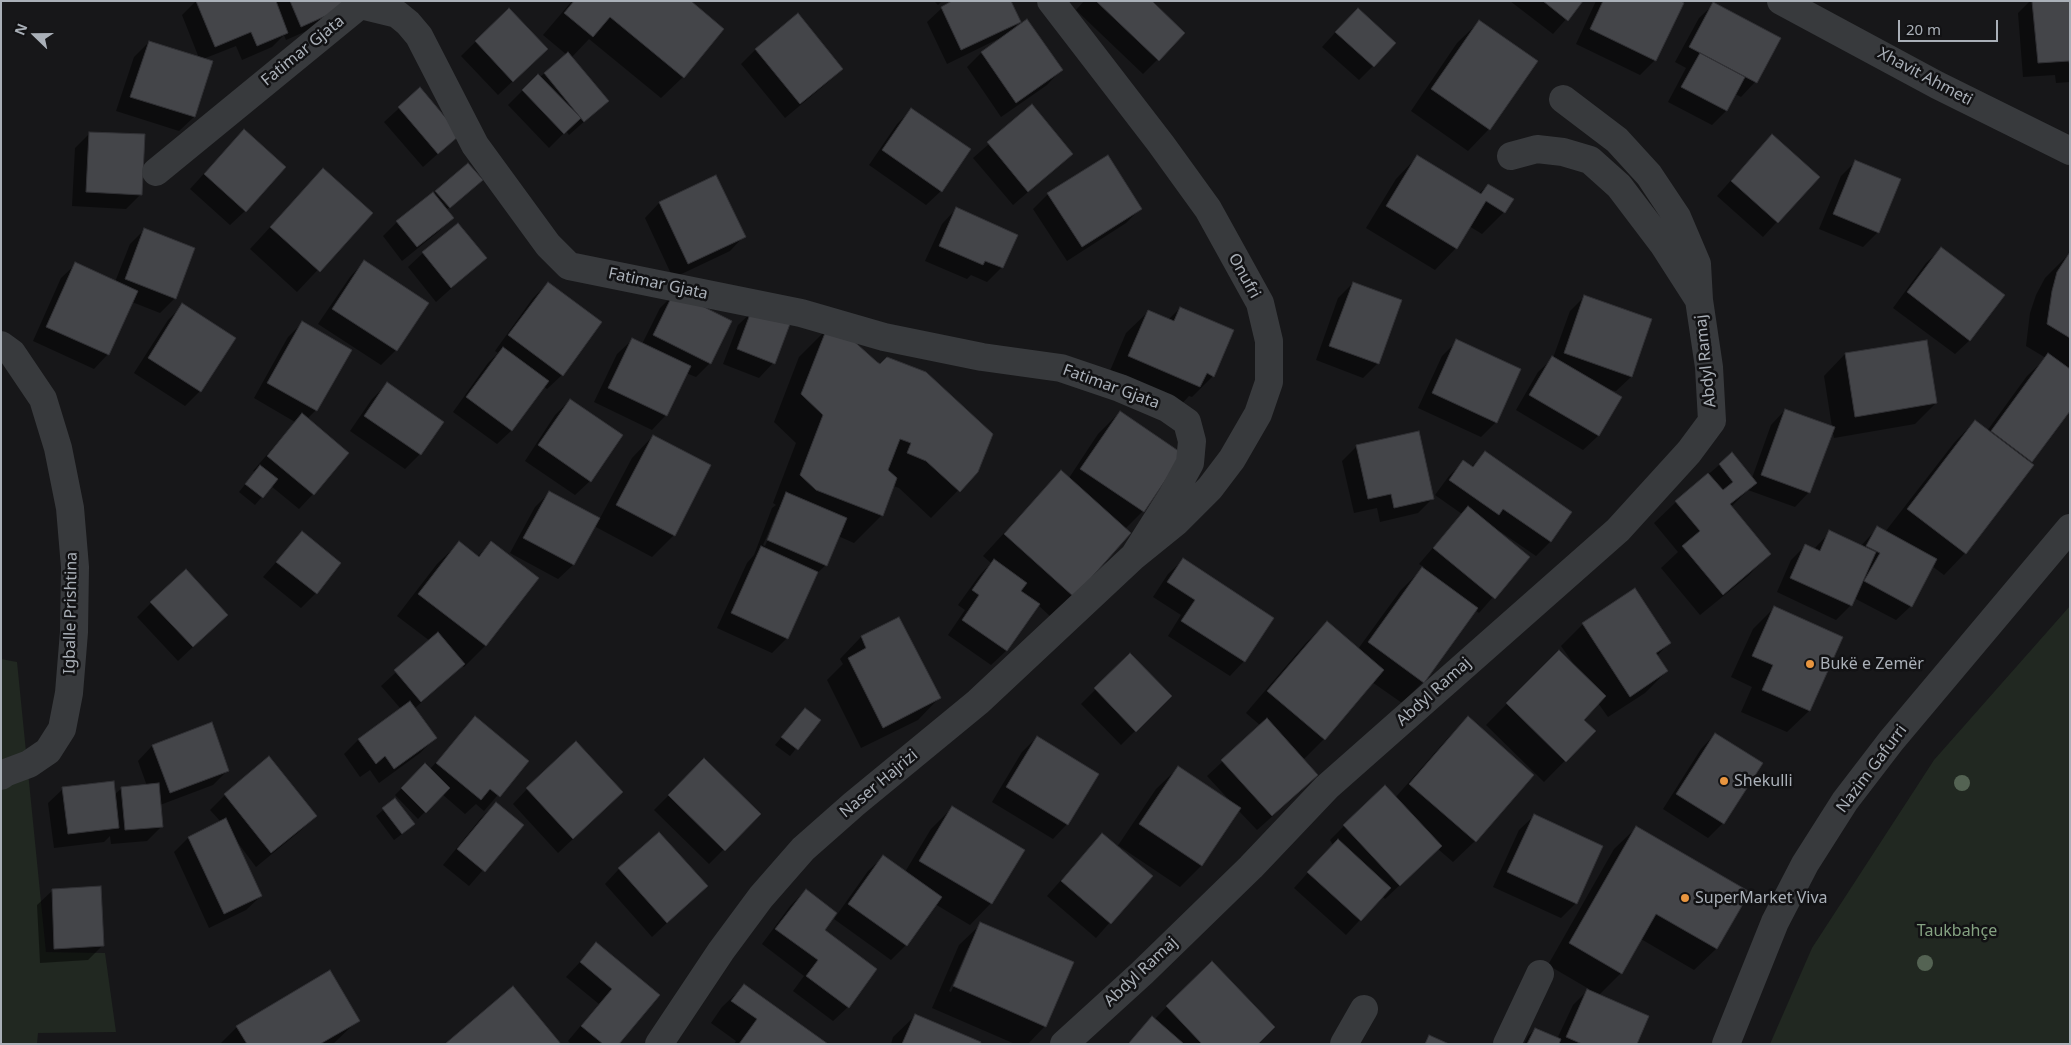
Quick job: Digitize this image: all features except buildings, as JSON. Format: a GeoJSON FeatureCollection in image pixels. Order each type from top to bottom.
{"type":"FeatureCollection","features":[{"type":"Feature","properties":{"kind":"street","name":"Onufri"},"geometry":{"type":"LineString","coordinates":[[1051,1],[1208,209],[1260,303],[1269,341],[1269,382],[1258,414],[1232,459],[1210,488],[1176,522],[1134,556]]}},
{"type":"Feature","properties":{"kind":"street","name":"Xhavit Ahmeti"},"geometry":{"type":"LineString","coordinates":[[1781,1],[1937,85],[2070,151]]}},
{"type":"Feature","properties":{"kind":"street","name":"Fatimar Gjata"},"geometry":{"type":"LineString","coordinates":[[156,172],[360,5],[397,14],[419,36],[475,145],[548,245],[569,266],[801,313],[884,337],[982,357],[1061,368],[1120,388],[1167,408],[1187,422],[1192,441],[1190,463],[1172,496],[1134,556]]}},
{"type":"Feature","properties":{"kind":"street","name":"Abdyl Ramaj"},"geometry":{"type":"LineString","coordinates":[[1064,1044],[1142,973],[1251,867],[1327,787],[1618,530],[1689,452],[1712,421],[1709,367],[1699,300],[1697,264],[1677,217],[1649,175],[1617,140],[1563,99]]}},
{"type":"Feature","properties":{"kind":"street","name":"Abdyl Ramaj"},"geometry":{"type":"LineString","coordinates":[[1511,156],[1537,149],[1563,152],[1590,160],[1619,186],[1663,244],[1699,300]]}},
{"type":"Feature","properties":{"kind":"street","name":"Igballe Prishtina"},"geometry":{"type":"LineString","coordinates":[[1,345],[12,353],[43,399],[58,448],[70,508],[76,567],[74,632],[69,693],[62,729],[48,751],[29,764],[1,776]]}},
{"type":"Feature","properties":{"kind":"street","name":"Nazim Gafurri"},"geometry":{"type":"LineString","coordinates":[[1726,1044],[1775,922],[1805,864],[1845,802],[1891,741],[2070,528]]}},
{"type":"Feature","properties":{"kind":"street","name":"Naser Hajrizi"},"geometry":{"type":"LineString","coordinates":[[659,1044],[721,951],[761,897],[802,849],[978,702],[1134,556]]}},
{"type":"Feature","properties":{"kind":"street"},"geometry":{"type":"LineString","coordinates":[[1507,1044],[1540,974]]}},
{"type":"Feature","properties":{"kind":"street"},"geometry":{"type":"LineString","coordinates":[[1344,1044],[1364,1009]]}},
{"type":"Feature","properties":{"kind":"green space","name":"Taukbahçe"},"geometry":{"type":"Polygon","coordinates":[[[2070,606],[2070,1044],[1770,1044],[1812,948],[1934,760],[2070,606]]]}},
{"type":"Feature","properties":{"kind":"green space"},"geometry":{"type":"Polygon","coordinates":[[[1,659],[17,662],[46,952],[105,953],[116,1032],[38,1033],[37,1044],[1,1044],[1,659]]]}},
{"type":"Feature","properties":{"kind":"place","name":"Bukë e Zemër"},"geometry":{"type":"Point","coordinates":[1810,664]}},
{"type":"Feature","properties":{"kind":"place","name":"Shekulli"},"geometry":{"type":"Point","coordinates":[1724,781]}},
{"type":"Feature","properties":{"kind":"place","name":"SuperMarket Viva"},"geometry":{"type":"Point","coordinates":[1685,898]}}]}
